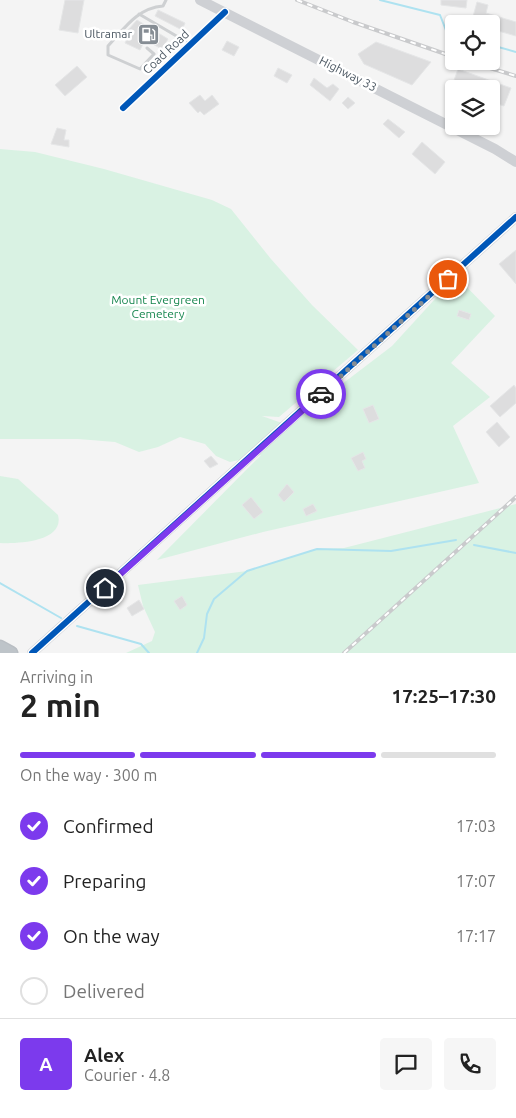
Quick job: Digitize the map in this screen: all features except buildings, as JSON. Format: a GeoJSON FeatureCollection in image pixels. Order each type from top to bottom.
{"type":"FeatureCollection","features":[{"type":"Feature","properties":{"kind":"street","name":"Highway 33"},"geometry":{"type":"LineString","coordinates":[[200,0],[495,149],[516,162]]}},
{"type":"Feature","properties":{"kind":"street","name":"Coad Road"},"geometry":{"type":"LineString","coordinates":[[123,108],[225,12]]}},
{"type":"Feature","properties":{"kind":"street","name":"Highway 33"},"geometry":{"type":"LineString","coordinates":[[495,149],[516,156]]}},
{"type":"Feature","properties":{"kind":"street"},"geometry":{"type":"LineString","coordinates":[[32,653],[516,218]]}},
{"type":"Feature","properties":{"kind":"lane"},"geometry":{"type":"LineString","coordinates":[[147,48],[154,54],[140,69],[108,55],[108,46],[139,14],[152,7],[163,6],[166,0]]}},
{"type":"Feature","properties":{"kind":"lane"},"geometry":{"type":"LineString","coordinates":[[139,14],[191,44]]}},
{"type":"Feature","properties":{"kind":"green space","name":"Mount Evergreen Cemetery"},"geometry":{"type":"Polygon","coordinates":[[[0,149],[35,152],[104,169],[212,200],[231,209],[271,259],[312,305],[358,350],[279,417],[262,416],[279,422],[291,423],[392,346],[456,276],[495,316],[451,363],[490,397],[453,426],[479,483],[263,532],[157,560],[261,455],[230,462],[216,456],[205,444],[180,437],[158,447],[139,452],[115,442],[78,439],[0,439],[0,149]]]}},
{"type":"Feature","properties":{"kind":"green space"},"geometry":{"type":"Polygon","coordinates":[[[0,476],[18,479],[58,515],[58,524],[54,531],[38,540],[0,543],[0,476]]]}},
{"type":"Feature","properties":{"kind":"green space"},"geometry":{"type":"Polygon","coordinates":[[[516,504],[516,653],[126,653],[152,641],[155,632],[143,606],[138,585],[247,571],[317,549],[344,548],[516,504]]]}},
{"type":"Feature","properties":{"kind":"waterway"},"geometry":{"type":"LineString","coordinates":[[380,0],[440,15],[445,28]]}},
{"type":"Feature","properties":{"kind":"waterway"},"geometry":{"type":"LineString","coordinates":[[500,48],[516,52]]}},
{"type":"Feature","properties":{"kind":"waterway"},"geometry":{"type":"LineString","coordinates":[[197,653],[204,638],[207,614],[214,599],[247,571],[317,549],[391,551],[456,540]]}},
{"type":"Feature","properties":{"kind":"waterway"},"geometry":{"type":"LineString","coordinates":[[474,545],[516,553]]}},
{"type":"Feature","properties":{"kind":"waterway"},"geometry":{"type":"LineString","coordinates":[[0,583],[61,618]]}},
{"type":"Feature","properties":{"kind":"waterway"},"geometry":{"type":"LineString","coordinates":[[77,626],[141,644],[149,653]]}},
{"type":"Feature","properties":{"kind":"railway"},"geometry":{"type":"LineString","coordinates":[[297,0],[353,22],[445,54]]}},
{"type":"Feature","properties":{"kind":"railway"},"geometry":{"type":"LineString","coordinates":[[496,70],[516,76]]}},
{"type":"Feature","properties":{"kind":"railway"},"geometry":{"type":"LineString","coordinates":[[344,653],[516,497]]}},
{"type":"Feature","properties":{"kind":"cycle path"},"geometry":{"type":"LineString","coordinates":[[123,108],[225,12]]}},
{"type":"Feature","properties":{"kind":"cycle path"},"geometry":{"type":"LineString","coordinates":[[32,653],[516,217]]}},
{"type":"Feature","properties":{"kind":"way so far"},"geometry":{"type":"LineString","coordinates":[[321,394],[448,279]]}},
{"type":"Feature","properties":{"kind":"place","name":"Ultramar"},"geometry":{"type":"Point","coordinates":[148,34]}},
{"type":"Feature","properties":{"kind":"route"},"geometry":{"type":"LineString","coordinates":[[105,588],[321,394]]}}]}
